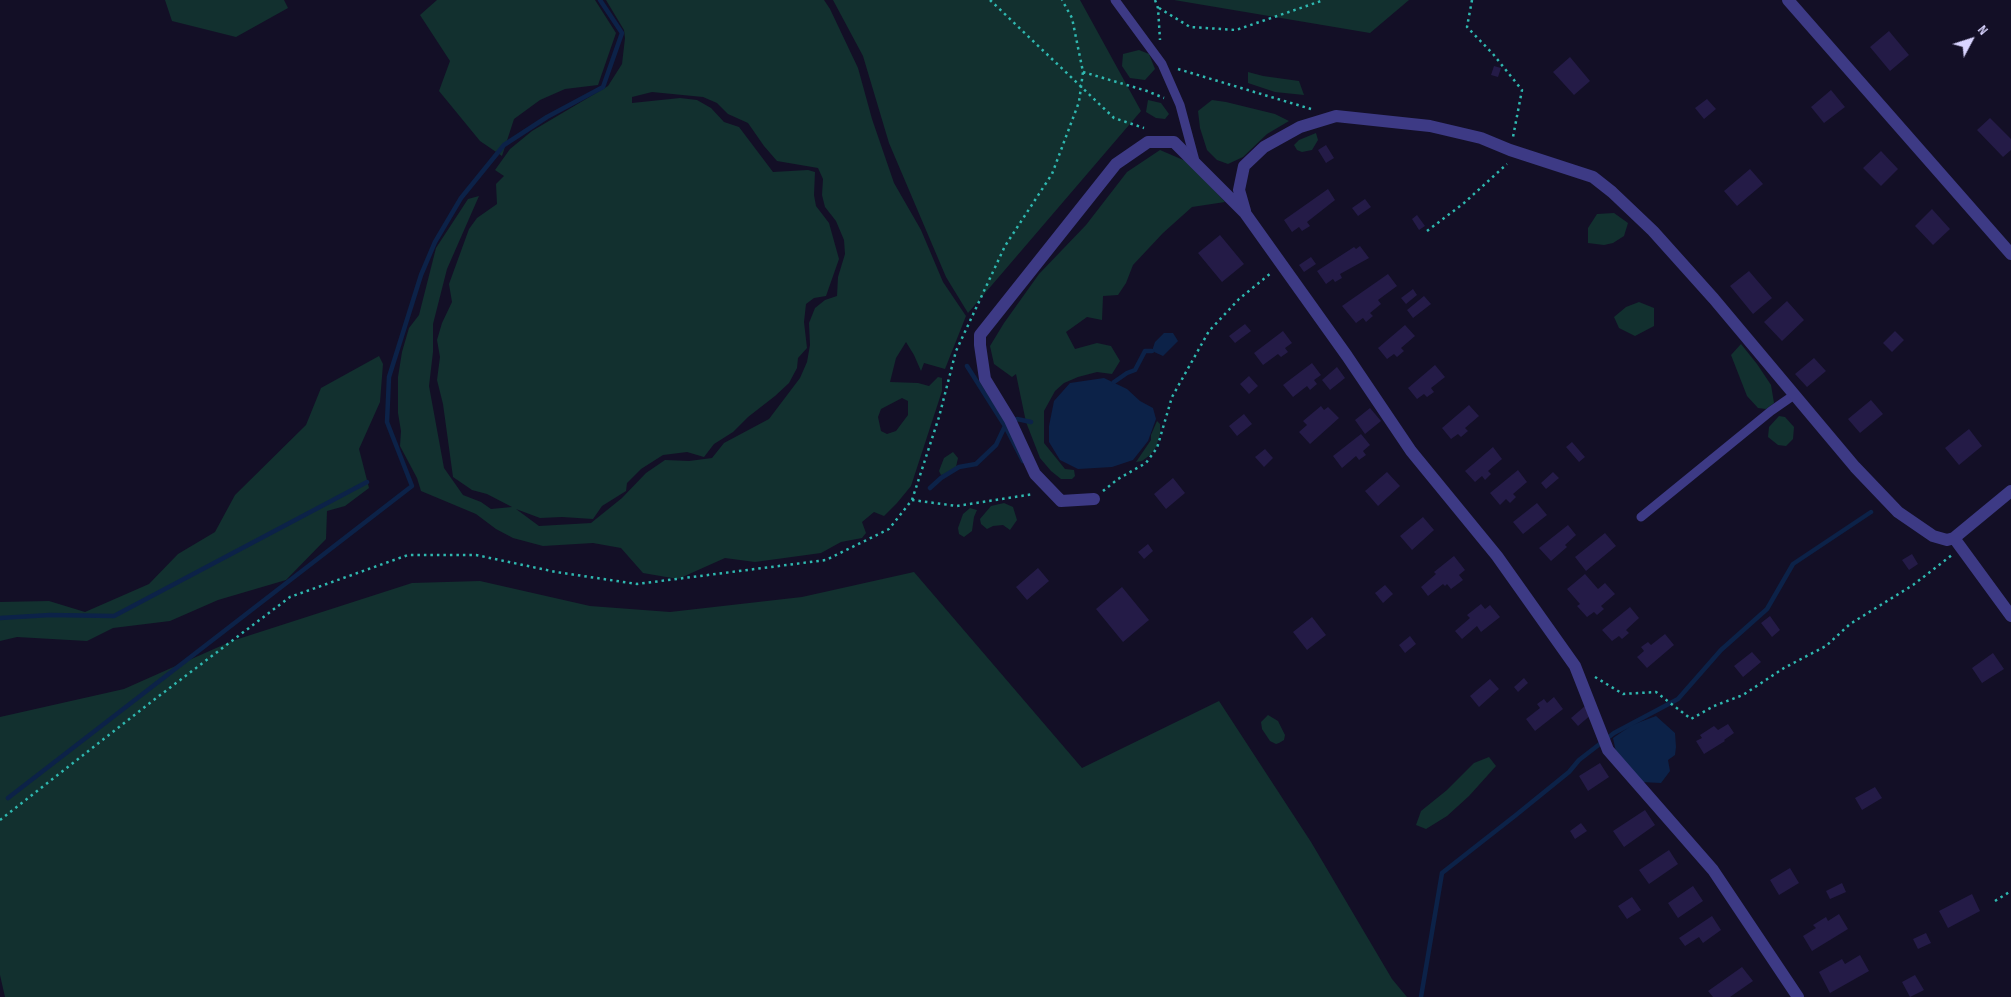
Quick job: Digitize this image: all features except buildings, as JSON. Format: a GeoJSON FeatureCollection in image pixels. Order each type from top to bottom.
{"type":"FeatureCollection","features":[{"type":"Feature","properties":{"kind":"street"},"geometry":{"type":"LineString","coordinates":[[1788,0],[2011,254]]}},
{"type":"Feature","properties":{"kind":"street"},"geometry":{"type":"LineString","coordinates":[[1245,213],[1239,190],[1244,166],[1264,147],[1300,127],[1336,116],[1430,126],[1481,138],[1512,151],[1592,177],[1612,192],[1653,231],[1855,467],[1898,512],[1933,536],[1950,539],[2011,616]]}},
{"type":"Feature","properties":{"kind":"street"},"geometry":{"type":"LineString","coordinates":[[1094,498],[1061,501],[1035,474],[1010,420],[984,378],[980,335],[1116,164],[1148,142],[1174,142],[1245,213],[1411,451],[1497,556],[1575,666],[1608,750],[1713,870],[1798,997]]}},
{"type":"Feature","properties":{"kind":"street"},"geometry":{"type":"LineString","coordinates":[[1950,539],[2011,491]]}},
{"type":"Feature","properties":{"kind":"lane"},"geometry":{"type":"LineString","coordinates":[[1115,0],[1162,64],[1180,105],[1195,163]]}},
{"type":"Feature","properties":{"kind":"lane"},"geometry":{"type":"LineString","coordinates":[[1641,517],[1764,417],[1794,395]]}},
{"type":"Feature","properties":{"kind":"path"},"geometry":{"type":"LineString","coordinates":[[990,0],[1114,118],[1150,130]]}},
{"type":"Feature","properties":{"kind":"path"},"geometry":{"type":"LineString","coordinates":[[0,820],[290,597],[408,555],[476,555],[556,572],[637,584],[826,560],[889,529],[912,500],[939,417],[956,350],[1005,246],[1052,174],[1070,130],[1082,88],[1083,72],[1072,18],[1062,0]]}},
{"type":"Feature","properties":{"kind":"path"},"geometry":{"type":"LineString","coordinates":[[1154,0],[1158,8],[1162,64],[1336,116]]}},
{"type":"Feature","properties":{"kind":"path"},"geometry":{"type":"LineString","coordinates":[[1158,8],[1190,27],[1236,30],[1324,0]]}},
{"type":"Feature","properties":{"kind":"path"},"geometry":{"type":"LineString","coordinates":[[1427,231],[1464,203],[1506,166],[1512,151],[1522,90],[1493,54],[1466,27],[1472,0]]}},
{"type":"Feature","properties":{"kind":"path"},"geometry":{"type":"LineString","coordinates":[[1083,72],[1147,91],[1180,105]]}},
{"type":"Feature","properties":{"kind":"path"},"geometry":{"type":"LineString","coordinates":[[1094,498],[1118,479],[1146,462],[1157,448],[1172,398],[1209,331],[1239,299],[1282,264]]}},
{"type":"Feature","properties":{"kind":"path"},"geometry":{"type":"LineString","coordinates":[[912,500],[957,506],[1052,491]]}},
{"type":"Feature","properties":{"kind":"path"},"geometry":{"type":"LineString","coordinates":[[1575,666],[1623,694],[1656,692],[1691,719],[1714,706],[1743,695],[1784,668],[1826,646],[1850,624],[1913,585],[1952,555],[1950,539]]}},
{"type":"Feature","properties":{"kind":"path"},"geometry":{"type":"LineString","coordinates":[[1995,901],[2011,891]]}},
{"type":"Feature","properties":{"kind":"green space"},"geometry":{"type":"Polygon","coordinates":[[[165,0],[284,0],[288,8],[236,37],[172,21],[165,0]]]}},
{"type":"Feature","properties":{"kind":"green space"},"geometry":{"type":"Polygon","coordinates":[[[437,0],[595,0],[616,33],[598,85],[565,89],[540,100],[514,119],[502,156],[480,141],[439,91],[450,61],[420,15],[437,0]]]}},
{"type":"Feature","properties":{"kind":"green space"},"geometry":{"type":"Polygon","coordinates":[[[606,0],[824,0],[858,68],[872,119],[894,183],[921,230],[943,282],[966,316],[945,369],[924,363],[921,371],[906,342],[896,358],[890,382],[918,383],[929,386],[938,377],[942,378],[942,391],[911,486],[884,516],[874,512],[862,522],[866,533],[862,538],[841,542],[821,553],[755,562],[725,558],[678,579],[643,573],[621,548],[593,543],[543,546],[513,538],[496,529],[476,514],[421,491],[417,478],[400,446],[398,377],[402,352],[409,328],[419,315],[436,248],[468,199],[479,196],[447,269],[433,324],[433,352],[429,386],[444,468],[463,495],[481,502],[491,509],[512,507],[487,494],[472,490],[453,477],[443,404],[437,380],[440,357],[437,340],[442,323],[452,302],[449,284],[469,229],[477,218],[497,204],[496,184],[504,176],[495,170],[510,149],[532,131],[608,86],[622,64],[624,30],[606,0]],[[652,92],[632,97],[632,103],[680,98],[697,100],[711,108],[724,122],[739,127],[773,172],[808,170],[815,172],[814,195],[816,206],[829,223],[839,259],[826,296],[814,298],[806,304],[804,322],[807,348],[798,358],[797,368],[789,383],[775,396],[748,417],[733,432],[714,444],[704,457],[687,452],[663,455],[641,469],[627,483],[626,491],[602,506],[593,519],[540,518],[516,509],[539,526],[591,523],[622,498],[646,473],[665,460],[689,461],[712,458],[724,443],[769,419],[800,378],[807,362],[810,345],[809,323],[815,308],[825,300],[837,296],[838,277],[845,254],[844,240],[836,221],[825,207],[822,195],[823,179],[818,168],[777,161],[748,123],[728,114],[717,103],[703,97],[652,92]],[[902,398],[881,409],[878,417],[881,431],[887,434],[896,431],[908,415],[908,401],[902,398]]]}},
{"type":"Feature","properties":{"kind":"green space"},"geometry":{"type":"Polygon","coordinates":[[[833,0],[1080,0],[1141,111],[968,313],[946,277],[889,143],[863,56],[833,0]]]}},
{"type":"Feature","properties":{"kind":"green space"},"geometry":{"type":"Polygon","coordinates":[[[1174,0],[1409,0],[1370,33],[1174,0]]]}},
{"type":"Feature","properties":{"kind":"green space"},"geometry":{"type":"Polygon","coordinates":[[[1139,50],[1149,54],[1155,69],[1145,80],[1130,78],[1122,66],[1123,54],[1139,50]]]}},
{"type":"Feature","properties":{"kind":"green space"},"geometry":{"type":"Polygon","coordinates":[[[1248,72],[1299,81],[1304,95],[1275,92],[1248,83],[1248,72]]]}},
{"type":"Feature","properties":{"kind":"green space"},"geometry":{"type":"Polygon","coordinates":[[[1148,100],[1161,103],[1169,114],[1165,119],[1156,118],[1146,112],[1148,100]]]}},
{"type":"Feature","properties":{"kind":"green space"},"geometry":{"type":"Polygon","coordinates":[[[1212,100],[1275,114],[1289,121],[1267,134],[1243,157],[1228,164],[1217,160],[1207,150],[1200,128],[1198,111],[1212,100]]]}},
{"type":"Feature","properties":{"kind":"green space"},"geometry":{"type":"Polygon","coordinates":[[[1316,133],[1318,140],[1312,150],[1302,152],[1297,150],[1294,145],[1299,140],[1316,133]]]}},
{"type":"Feature","properties":{"kind":"green space"},"geometry":{"type":"Polygon","coordinates":[[[1160,150],[1188,162],[1225,202],[1192,207],[1163,233],[1133,265],[1126,283],[1118,295],[1103,296],[1102,320],[1087,317],[1066,332],[1075,349],[1097,343],[1111,346],[1120,361],[1112,374],[1097,372],[1064,383],[1055,391],[1044,411],[1044,443],[1065,469],[1074,470],[1075,476],[1072,479],[1061,479],[1040,458],[1026,422],[1016,374],[1012,377],[994,364],[990,346],[1039,274],[1086,225],[1127,172],[1160,150]]]}},
{"type":"Feature","properties":{"kind":"green space"},"geometry":{"type":"Polygon","coordinates":[[[1614,213],[1628,223],[1624,236],[1613,243],[1604,245],[1588,243],[1588,228],[1597,214],[1614,213]]]}},
{"type":"Feature","properties":{"kind":"green space"},"geometry":{"type":"Polygon","coordinates":[[[1639,302],[1654,308],[1654,326],[1635,336],[1619,328],[1614,317],[1626,307],[1639,302]]]}},
{"type":"Feature","properties":{"kind":"green space"},"geometry":{"type":"Polygon","coordinates":[[[1741,344],[1771,385],[1774,403],[1766,409],[1758,408],[1747,396],[1731,355],[1741,344]]]}},
{"type":"Feature","properties":{"kind":"green space"},"geometry":{"type":"Polygon","coordinates":[[[379,356],[383,364],[380,402],[359,449],[369,488],[345,506],[327,511],[326,539],[286,580],[218,600],[170,621],[113,628],[87,641],[17,637],[0,641],[0,602],[49,601],[85,612],[149,584],[178,554],[215,532],[235,495],[306,425],[321,388],[379,356]]]}},
{"type":"Feature","properties":{"kind":"green space"},"geometry":{"type":"Polygon","coordinates":[[[1779,416],[1785,417],[1794,427],[1793,439],[1786,446],[1778,445],[1768,437],[1769,427],[1779,416]]]}},
{"type":"Feature","properties":{"kind":"green space"},"geometry":{"type":"Polygon","coordinates":[[[1157,421],[1160,424],[1160,434],[1156,447],[1142,461],[1136,462],[1151,440],[1151,435],[1157,421]]]}},
{"type":"Feature","properties":{"kind":"green space"},"geometry":{"type":"Polygon","coordinates":[[[953,452],[958,458],[956,467],[947,474],[941,475],[939,471],[944,458],[953,452]]]}},
{"type":"Feature","properties":{"kind":"green space"},"geometry":{"type":"Polygon","coordinates":[[[1004,503],[1013,507],[1017,520],[1010,530],[1003,525],[987,529],[981,524],[980,519],[991,506],[1004,503]]]}},
{"type":"Feature","properties":{"kind":"green space"},"geometry":{"type":"Polygon","coordinates":[[[970,508],[977,510],[972,531],[964,537],[959,534],[958,528],[963,514],[970,508]]]}},
{"type":"Feature","properties":{"kind":"green space"},"geometry":{"type":"Polygon","coordinates":[[[914,572],[1082,768],[1219,701],[1311,842],[1392,979],[1407,997],[5,997],[0,975],[0,717],[124,689],[232,641],[412,583],[480,581],[590,606],[670,612],[802,597],[914,572]]]}},
{"type":"Feature","properties":{"kind":"green space"},"geometry":{"type":"Polygon","coordinates":[[[1268,715],[1278,721],[1285,735],[1284,740],[1276,744],[1270,741],[1262,729],[1261,722],[1268,715]]]}},
{"type":"Feature","properties":{"kind":"green space"},"geometry":{"type":"Polygon","coordinates":[[[1489,757],[1496,766],[1469,796],[1447,816],[1426,829],[1416,825],[1421,811],[1447,790],[1474,763],[1489,757]]]}},
{"type":"Feature","properties":{"kind":"water"},"geometry":{"type":"Polygon","coordinates":[[[1164,333],[1173,333],[1178,341],[1163,356],[1152,351],[1155,342],[1164,333]]]}},
{"type":"Feature","properties":{"kind":"water"},"geometry":{"type":"Polygon","coordinates":[[[1104,378],[1127,389],[1140,401],[1153,408],[1156,419],[1148,441],[1133,460],[1112,467],[1078,469],[1060,460],[1049,442],[1049,426],[1054,401],[1070,383],[1104,378]]]}},
{"type":"Feature","properties":{"kind":"water"},"geometry":{"type":"Polygon","coordinates":[[[1656,716],[1675,733],[1675,755],[1668,760],[1670,771],[1661,783],[1641,782],[1616,752],[1613,738],[1632,725],[1656,716]]]}},
{"type":"Feature","properties":{"kind":"waterway"},"geometry":{"type":"LineString","coordinates":[[8,798],[412,486],[387,422],[389,377],[421,275],[435,242],[461,198],[504,145],[547,117],[603,87],[622,33],[600,0]]}},
{"type":"Feature","properties":{"kind":"waterway"},"geometry":{"type":"LineString","coordinates":[[1114,382],[1135,370],[1145,351],[1152,351]]}},
{"type":"Feature","properties":{"kind":"waterway"},"geometry":{"type":"LineString","coordinates":[[967,366],[1005,426],[1023,461]]}},
{"type":"Feature","properties":{"kind":"waterway"},"geometry":{"type":"LineString","coordinates":[[1017,419],[1031,422]]}},
{"type":"Feature","properties":{"kind":"waterway"},"geometry":{"type":"LineString","coordinates":[[930,488],[941,478],[959,467],[976,464],[996,445],[1005,426]]}},
{"type":"Feature","properties":{"kind":"waterway"},"geometry":{"type":"LineString","coordinates":[[0,618],[50,615],[114,616],[367,482]]}},
{"type":"Feature","properties":{"kind":"waterway"},"geometry":{"type":"LineString","coordinates":[[1421,997],[1442,873],[1569,772],[1579,760],[1614,733],[1678,699],[1721,650],[1767,609],[1793,564],[1871,512]]}}]}
